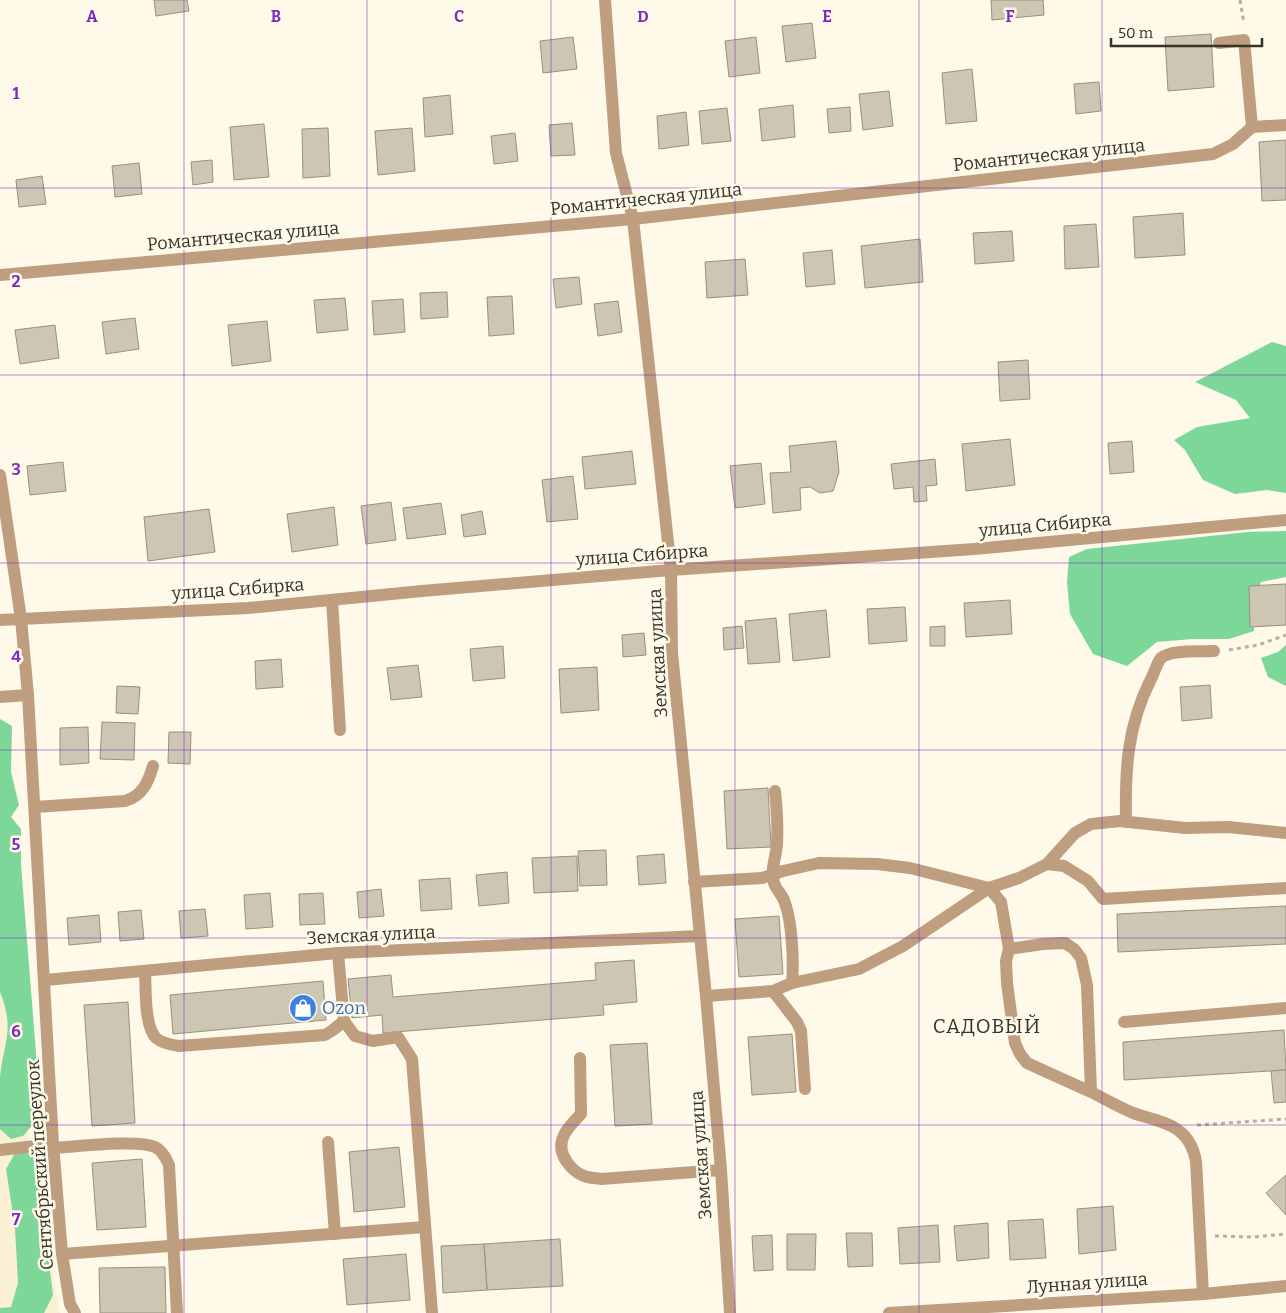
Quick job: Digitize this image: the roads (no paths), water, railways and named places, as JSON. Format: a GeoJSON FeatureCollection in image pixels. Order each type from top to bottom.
{"type":"FeatureCollection","features":[{"type":"Feature","properties":{"kind":"street","name":"Земская улица"},"geometry":{"type":"LineString","coordinates":[[605,0],[616,153],[633,219],[671,570],[672,653],[706,996],[721,1170],[730,1313]]}},
{"type":"Feature","properties":{"kind":"street"},"geometry":{"type":"LineString","coordinates":[[1219,43],[1244,40],[1252,127],[1286,124]]}},
{"type":"Feature","properties":{"kind":"street","name":"Романтическая улица"},"geometry":{"type":"LineString","coordinates":[[0,275],[633,219],[1213,154],[1233,144],[1252,127]]}},
{"type":"Feature","properties":{"kind":"street","name":"Сентябрьский переулок"},"geometry":{"type":"LineString","coordinates":[[0,475],[21,619],[28,695],[53,1146],[62,1254],[70,1304],[75,1313]]}},
{"type":"Feature","properties":{"kind":"street","name":"улица Сибирка"},"geometry":{"type":"LineString","coordinates":[[0,620],[248,608],[671,570],[974,549],[1286,520]]}},
{"type":"Feature","properties":{"kind":"street"},"geometry":{"type":"LineString","coordinates":[[332,600],[340,730]]}},
{"type":"Feature","properties":{"kind":"street"},"geometry":{"type":"LineString","coordinates":[[1126,822],[1127,754],[1134,720],[1161,658],[1172,652],[1214,651]]}},
{"type":"Feature","properties":{"kind":"street"},"geometry":{"type":"LineString","coordinates":[[0,697],[28,695]]}},
{"type":"Feature","properties":{"kind":"street"},"geometry":{"type":"LineString","coordinates":[[35,807],[125,802],[134,798],[147,786],[153,766]]}},
{"type":"Feature","properties":{"kind":"street"},"geometry":{"type":"LineString","coordinates":[[775,791],[778,821],[777,848],[773,861],[773,874],[774,883],[785,900],[789,915],[792,983]]}},
{"type":"Feature","properties":{"kind":"street"},"geometry":{"type":"LineString","coordinates":[[706,996],[773,991],[792,983],[859,969],[903,946],[989,888],[1019,878],[1047,864],[1075,833],[1091,824],[1126,822],[1185,828],[1228,827],[1286,832]]}},
{"type":"Feature","properties":{"kind":"street"},"geometry":{"type":"LineString","coordinates":[[694,882],[762,878],[819,863],[877,864],[910,868],[989,888],[1001,902],[1009,949],[1006,961],[1007,983],[1015,1043],[1027,1063],[1132,1112],[1175,1127],[1187,1138],[1194,1148],[1202,1294]]}},
{"type":"Feature","properties":{"kind":"street"},"geometry":{"type":"LineString","coordinates":[[1047,864],[1064,866],[1088,881],[1103,899],[1286,888]]}},
{"type":"Feature","properties":{"kind":"street","name":"Земская улица"},"geometry":{"type":"LineString","coordinates":[[45,980],[338,954],[699,936]]}},
{"type":"Feature","properties":{"kind":"street"},"geometry":{"type":"LineString","coordinates":[[1009,949],[1065,943],[1074,948],[1081,958],[1087,985],[1091,1092]]}},
{"type":"Feature","properties":{"kind":"street"},"geometry":{"type":"LineString","coordinates":[[338,954],[344,1021],[355,1036],[373,1041],[398,1037],[412,1059],[432,1313]]}},
{"type":"Feature","properties":{"kind":"street"},"geometry":{"type":"LineString","coordinates":[[145,971],[148,1021],[151,1031],[158,1039],[167,1044],[178,1046],[325,1034],[344,1021]]}},
{"type":"Feature","properties":{"kind":"street"},"geometry":{"type":"LineString","coordinates":[[773,991],[801,1031],[805,1089]]}},
{"type":"Feature","properties":{"kind":"street"},"geometry":{"type":"LineString","coordinates":[[1124,1022],[1286,1008]]}},
{"type":"Feature","properties":{"kind":"street"},"geometry":{"type":"LineString","coordinates":[[580,1058],[581,1114],[570,1125],[562,1138],[561,1154],[571,1168],[583,1176],[601,1179],[721,1170]]}},
{"type":"Feature","properties":{"kind":"street"},"geometry":{"type":"LineString","coordinates":[[328,1142],[335,1234]]}},
{"type":"Feature","properties":{"kind":"street"},"geometry":{"type":"LineString","coordinates":[[0,1150],[116,1144],[145,1145],[156,1148],[164,1155],[169,1165],[177,1313]]}},
{"type":"Feature","properties":{"kind":"street"},"geometry":{"type":"LineString","coordinates":[[62,1254],[425,1227]]}},
{"type":"Feature","properties":{"kind":"street","name":"Лунная улица"},"geometry":{"type":"LineString","coordinates":[[889,1313],[1202,1294],[1286,1286]]}},
{"type":"Feature","properties":{"kind":"place","name":"Ozon"},"geometry":{"type":"Point","coordinates":[303,1008]}},
{"type":"Feature","properties":{"kind":"district","name":"САДОВЫЙ"},"geometry":{"type":"Point","coordinates":[987,1026]}}]}
